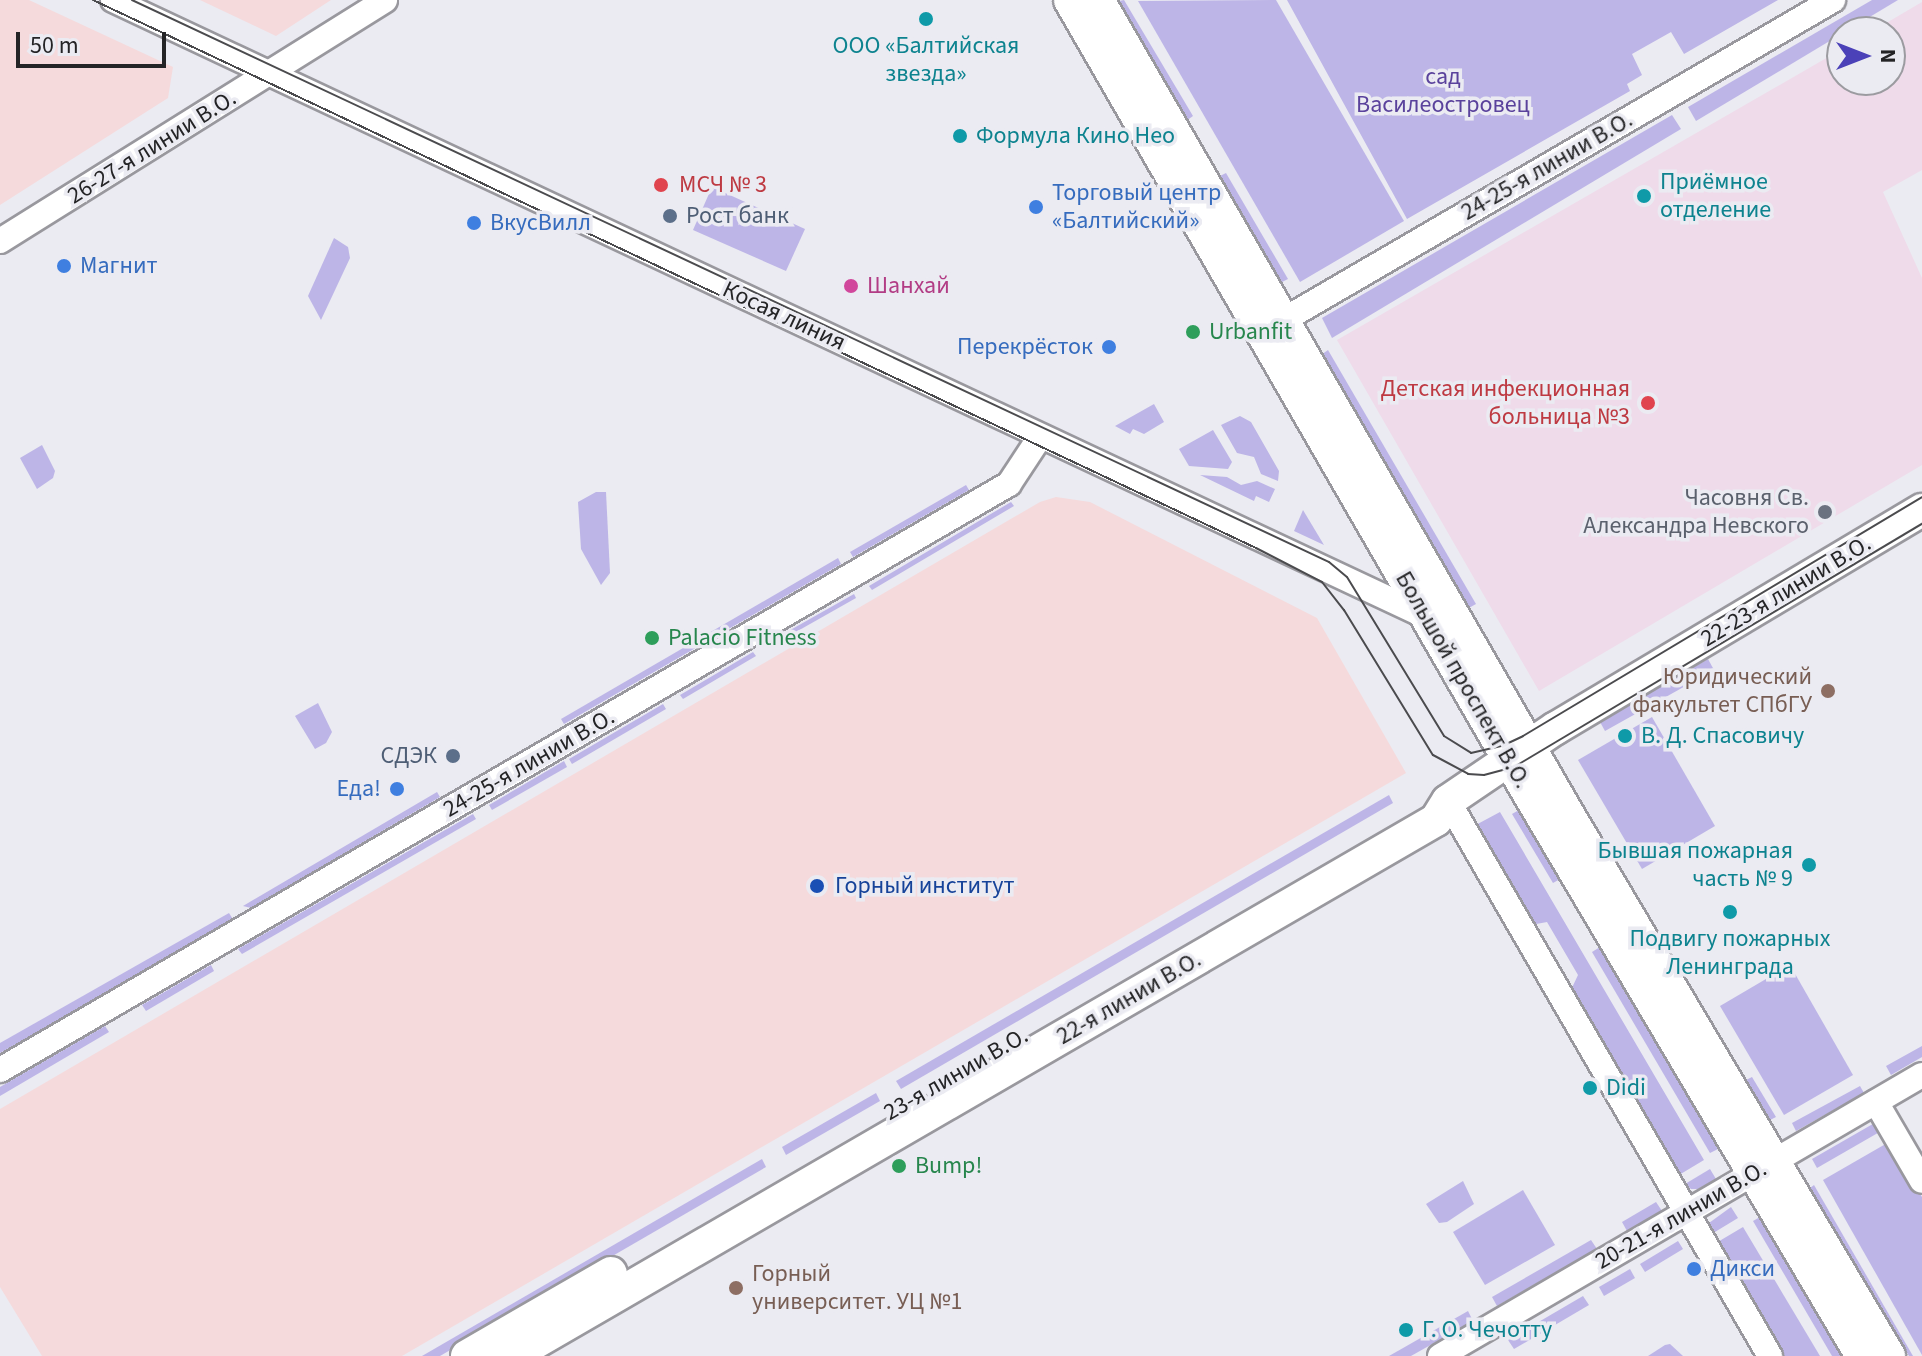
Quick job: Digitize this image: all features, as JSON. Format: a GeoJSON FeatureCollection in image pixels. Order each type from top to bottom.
{"type":"FeatureCollection","features":[{"type":"Feature","properties":{"kind":"main road","name":"Большой проспект В.О."},"geometry":{"type":"LineString","coordinates":[[1070,0],[1272,326],[1763,1166],[1862,1356]]}},
{"type":"Feature","properties":{"kind":"main road","name":"Большой проспект В.О."},"geometry":{"type":"LineString","coordinates":[[1098,0],[1272,326]]}},
{"type":"Feature","properties":{"kind":"main road","name":"22-23-я линии В.О."},"geometry":{"type":"LineString","coordinates":[[1448,801],[1519,752],[1922,510]]}},
{"type":"Feature","properties":{"kind":"main road","name":"23-я линии В.О."},"geometry":{"type":"LineString","coordinates":[[467,1356],[1422,805],[1448,801]]}},
{"type":"Feature","properties":{"kind":"main road","name":"22-я линии В.О."},"geometry":{"type":"LineString","coordinates":[[512,1356],[1436,820],[1448,801]]}},
{"type":"Feature","properties":{"kind":"main road","name":"Большой проспект В.О."},"geometry":{"type":"LineString","coordinates":[[1763,1166],[1889,1356]]}},
{"type":"Feature","properties":{"kind":"street","name":"Косая линия"},"geometry":{"type":"LineString","coordinates":[[113,0],[1040,437],[1443,621]]}},
{"type":"Feature","properties":{"kind":"street","name":"26-27-я линии В.О."},"geometry":{"type":"LineString","coordinates":[[0,241],[385,0]]}},
{"type":"Feature","properties":{"kind":"street","name":"24-25-я линии В.О."},"geometry":{"type":"LineString","coordinates":[[1272,326],[1833,0]]}},
{"type":"Feature","properties":{"kind":"street","name":"24-25-я линии В.О."},"geometry":{"type":"LineString","coordinates":[[0,1070],[1009,484],[1040,437]]}},
{"type":"Feature","properties":{"kind":"street"},"geometry":{"type":"LineString","coordinates":[[1448,801],[1770,1356]]}},
{"type":"Feature","properties":{"kind":"street","name":"20-21-я линии В.О."},"geometry":{"type":"LineString","coordinates":[[1440,1356],[1922,1075]]}},
{"type":"Feature","properties":{"kind":"street"},"geometry":{"type":"LineString","coordinates":[[1876,1102],[1922,1181]]}},
{"type":"Feature","properties":{"kind":"shaded area"},"geometry":{"type":"Polygon","coordinates":[[[0,0],[29,0],[173,67],[168,98],[0,205],[0,0]]]}},
{"type":"Feature","properties":{"kind":"shaded area"},"geometry":{"type":"Polygon","coordinates":[[[200,0],[331,0],[276,36],[200,0]]]}},
{"type":"Feature","properties":{"kind":"shaded area","name":"Детская инфекционная больница №3"},"geometry":{"type":"Polygon","coordinates":[[[1922,2],[1922,170],[1883,192],[1922,278],[1922,465],[1539,691],[1337,340],[1826,58],[1826,96],[1906,96],[1906,16],[1898,16],[1922,2]]]}},
{"type":"Feature","properties":{"kind":"shaded area"},"geometry":{"type":"Polygon","coordinates":[[[1056,497],[1090,502],[1317,618],[1406,773],[402,1356],[42,1356],[0,1287],[0,1109],[1040,502],[1056,497]]]}},
{"type":"Feature","properties":{"kind":"green space"},"geometry":{"type":"Polygon","coordinates":[[[1124,0],[1193,116],[1186,121],[1115,2],[1124,0]]]}},
{"type":"Feature","properties":{"kind":"green space"},"geometry":{"type":"Polygon","coordinates":[[[1276,0],[1404,221],[1300,282],[1138,1],[1276,0]]]}},
{"type":"Feature","properties":{"kind":"green space","name":"сад Василеостровец"},"geometry":{"type":"Polygon","coordinates":[[[1287,0],[1778,0],[1684,54],[1671,32],[1632,54],[1642,75],[1627,84],[1630,91],[1407,219],[1287,0]]]}},
{"type":"Feature","properties":{"kind":"green space"},"geometry":{"type":"Polygon","coordinates":[[[1872,0],[1898,0],[1871,16],[1844,16],[1872,0]]]}},
{"type":"Feature","properties":{"kind":"green space"},"geometry":{"type":"Polygon","coordinates":[[[1826,27],[1826,43],[1696,121],[1688,107],[1826,27]]]}},
{"type":"Feature","properties":{"kind":"green space"},"geometry":{"type":"Polygon","coordinates":[[[1672,115],[1681,129],[1332,338],[1322,318],[1672,115]]]}},
{"type":"Feature","properties":{"kind":"green space"},"geometry":{"type":"Polygon","coordinates":[[[1226,173],[1288,279],[1280,283],[1218,177],[1226,173]]]}},
{"type":"Feature","properties":{"kind":"green space"},"geometry":{"type":"Polygon","coordinates":[[[712,187],[805,229],[786,271],[693,230],[712,187]]]}},
{"type":"Feature","properties":{"kind":"green space"},"geometry":{"type":"Polygon","coordinates":[[[334,238],[348,247],[350,258],[321,320],[308,296],[334,238]]]}},
{"type":"Feature","properties":{"kind":"green space"},"geometry":{"type":"Polygon","coordinates":[[[1328,350],[1476,604],[1467,609],[1321,355],[1328,350]]]}},
{"type":"Feature","properties":{"kind":"green space"},"geometry":{"type":"Polygon","coordinates":[[[1154,404],[1164,422],[1144,434],[1133,429],[1130,434],[1115,426],[1154,404]]]}},
{"type":"Feature","properties":{"kind":"green space"},"geometry":{"type":"Polygon","coordinates":[[[1240,416],[1251,422],[1279,471],[1278,481],[1261,474],[1254,457],[1237,453],[1221,425],[1240,416]]]}},
{"type":"Feature","properties":{"kind":"green space"},"geometry":{"type":"Polygon","coordinates":[[[1213,430],[1232,462],[1228,469],[1189,466],[1179,449],[1213,430]]]}},
{"type":"Feature","properties":{"kind":"green space"},"geometry":{"type":"Polygon","coordinates":[[[42,445],[55,471],[53,478],[37,489],[20,458],[42,445]]]}},
{"type":"Feature","properties":{"kind":"green space"},"geometry":{"type":"Polygon","coordinates":[[[1200,475],[1227,477],[1241,485],[1257,481],[1275,489],[1269,502],[1256,496],[1254,501],[1200,475]]]}},
{"type":"Feature","properties":{"kind":"green space"},"geometry":{"type":"Polygon","coordinates":[[[966,485],[969,490],[853,557],[850,552],[966,485]]]}},
{"type":"Feature","properties":{"kind":"green space"},"geometry":{"type":"Polygon","coordinates":[[[596,492],[606,492],[610,573],[601,585],[581,549],[578,502],[596,492]]]}},
{"type":"Feature","properties":{"kind":"green space"},"geometry":{"type":"Polygon","coordinates":[[[1011,502],[1014,506],[872,590],[869,586],[1011,502]]]}},
{"type":"Feature","properties":{"kind":"green space"},"geometry":{"type":"Polygon","coordinates":[[[1303,510],[1324,545],[1294,531],[1303,510]]]}},
{"type":"Feature","properties":{"kind":"green space"},"geometry":{"type":"Polygon","coordinates":[[[838,558],[841,564],[564,724],[561,719],[838,558]]]}},
{"type":"Feature","properties":{"kind":"green space"},"geometry":{"type":"Polygon","coordinates":[[[854,594],[856,598],[780,641],[778,637],[854,594]]]}},
{"type":"Feature","properties":{"kind":"green space"},"geometry":{"type":"Polygon","coordinates":[[[753,652],[756,656],[683,699],[680,695],[753,652]]]}},
{"type":"Feature","properties":{"kind":"green space"},"geometry":{"type":"Polygon","coordinates":[[[1708,659],[1714,670],[1605,731],[1600,722],[1708,659]]]}},
{"type":"Feature","properties":{"kind":"green space"},"geometry":{"type":"Polygon","coordinates":[[[318,703],[332,732],[326,743],[315,749],[295,716],[318,703]]]}},
{"type":"Feature","properties":{"kind":"green space"},"geometry":{"type":"Polygon","coordinates":[[[663,704],[666,709],[572,764],[569,759],[663,704]]]}},
{"type":"Feature","properties":{"kind":"green space"},"geometry":{"type":"Polygon","coordinates":[[[1652,717],[1715,826],[1642,869],[1578,760],[1652,717]]]}},
{"type":"Feature","properties":{"kind":"green space"},"geometry":{"type":"Polygon","coordinates":[[[564,761],[567,767],[492,810],[489,805],[564,761]]]}},
{"type":"Feature","properties":{"kind":"green space"},"geometry":{"type":"Polygon","coordinates":[[[437,792],[440,797],[251,908],[243,906],[437,792]]]}},
{"type":"Feature","properties":{"kind":"green space"},"geometry":{"type":"Polygon","coordinates":[[[1389,795],[1393,803],[901,1089],[896,1081],[1389,795]]]}},
{"type":"Feature","properties":{"kind":"green space"},"geometry":{"type":"Polygon","coordinates":[[[1519,810],[1560,879],[1553,883],[1512,814],[1519,810]]]}},
{"type":"Feature","properties":{"kind":"green space"},"geometry":{"type":"Polygon","coordinates":[[[1500,812],[1704,1160],[1679,1175],[1570,992],[1578,975],[1547,922],[1531,925],[1472,827],[1500,812]]]}},
{"type":"Feature","properties":{"kind":"green space"},"geometry":{"type":"Polygon","coordinates":[[[473,814],[476,819],[242,954],[238,949],[473,814]]]}},
{"type":"Feature","properties":{"kind":"green space"},"geometry":{"type":"Polygon","coordinates":[[[229,913],[234,921],[0,1053],[0,1043],[229,913]]]}},
{"type":"Feature","properties":{"kind":"green space"},"geometry":{"type":"Polygon","coordinates":[[[1600,947],[1718,1149],[1710,1153],[1592,952],[1600,947]]]}},
{"type":"Feature","properties":{"kind":"green space"},"geometry":{"type":"Polygon","coordinates":[[[211,965],[214,971],[146,1011],[142,1005],[211,965]]]}},
{"type":"Feature","properties":{"kind":"green space"},"geometry":{"type":"Polygon","coordinates":[[[1790,965],[1853,1075],[1784,1115],[1720,1006],[1790,965]]]}},
{"type":"Feature","properties":{"kind":"green space"},"geometry":{"type":"Polygon","coordinates":[[[105,1026],[109,1032],[0,1096],[0,1087],[105,1026]]]}},
{"type":"Feature","properties":{"kind":"green space"},"geometry":{"type":"Polygon","coordinates":[[[1922,1046],[1922,1057],[1891,1075],[1886,1066],[1922,1046]]]}},
{"type":"Feature","properties":{"kind":"green space"},"geometry":{"type":"Polygon","coordinates":[[[1752,1077],[1776,1117],[1770,1120],[1746,1080],[1752,1077]]]}},
{"type":"Feature","properties":{"kind":"green space"},"geometry":{"type":"Polygon","coordinates":[[[1860,1086],[1864,1093],[1796,1131],[1792,1123],[1860,1086]]]}},
{"type":"Feature","properties":{"kind":"green space"},"geometry":{"type":"Polygon","coordinates":[[[876,1093],[880,1101],[786,1155],[782,1147],[876,1093]]]}},
{"type":"Feature","properties":{"kind":"green space"},"geometry":{"type":"Polygon","coordinates":[[[1878,1121],[1883,1130],[1817,1168],[1812,1159],[1878,1121]]]}},
{"type":"Feature","properties":{"kind":"green space"},"geometry":{"type":"Polygon","coordinates":[[[1889,1142],[1922,1197],[1922,1355],[1823,1180],[1889,1142]]]}},
{"type":"Feature","properties":{"kind":"green space"},"geometry":{"type":"Polygon","coordinates":[[[762,1159],[766,1167],[440,1356],[422,1356],[762,1159]]]}},
{"type":"Feature","properties":{"kind":"green space"},"geometry":{"type":"Polygon","coordinates":[[[1710,1169],[1716,1179],[1698,1189],[1691,1189],[1685,1184],[1710,1169]]]}},
{"type":"Feature","properties":{"kind":"green space"},"geometry":{"type":"Polygon","coordinates":[[[1463,1181],[1474,1204],[1447,1222],[1439,1223],[1426,1204],[1463,1181]]]}},
{"type":"Feature","properties":{"kind":"green space"},"geometry":{"type":"Polygon","coordinates":[[[1814,1185],[1913,1356],[1909,1356],[1810,1188],[1814,1185]]]}},
{"type":"Feature","properties":{"kind":"green space"},"geometry":{"type":"Polygon","coordinates":[[[1523,1190],[1555,1245],[1485,1285],[1453,1232],[1523,1190]]]}},
{"type":"Feature","properties":{"kind":"green space"},"geometry":{"type":"Polygon","coordinates":[[[1656,1202],[1662,1211],[1627,1231],[1622,1222],[1656,1202]]]}},
{"type":"Feature","properties":{"kind":"green space"},"geometry":{"type":"Polygon","coordinates":[[[1731,1207],[1738,1218],[1710,1235],[1709,1223],[1731,1207]]]}},
{"type":"Feature","properties":{"kind":"green space"},"geometry":{"type":"Polygon","coordinates":[[[1760,1217],[1842,1356],[1832,1356],[1753,1221],[1760,1217]]]}},
{"type":"Feature","properties":{"kind":"green space"},"geometry":{"type":"Polygon","coordinates":[[[1743,1227],[1820,1356],[1780,1356],[1716,1243],[1743,1227]]]}},
{"type":"Feature","properties":{"kind":"green space"},"geometry":{"type":"Polygon","coordinates":[[[1591,1240],[1597,1249],[1497,1306],[1492,1297],[1591,1240]]]}},
{"type":"Feature","properties":{"kind":"green space"},"geometry":{"type":"Polygon","coordinates":[[[1678,1241],[1683,1249],[1645,1272],[1640,1264],[1678,1241]]]}},
{"type":"Feature","properties":{"kind":"green space"},"geometry":{"type":"Polygon","coordinates":[[[1630,1269],[1635,1278],[1604,1296],[1599,1287],[1630,1269]]]}},
{"type":"Feature","properties":{"kind":"green space"},"geometry":{"type":"Polygon","coordinates":[[[1583,1296],[1589,1305],[1514,1349],[1508,1340],[1583,1296]]]}},
{"type":"Feature","properties":{"kind":"green space"},"geometry":{"type":"Polygon","coordinates":[[[1468,1311],[1473,1321],[1411,1356],[1389,1356],[1468,1311]]]}},
{"type":"Feature","properties":{"kind":"green space"},"geometry":{"type":"Polygon","coordinates":[[[1670,1344],[1683,1356],[1648,1356],[1665,1345],[1670,1344]]]}},
{"type":"Feature","properties":{"kind":"tram line"},"geometry":{"type":"LineString","coordinates":[[93,0],[1256,548],[1322,582],[1344,610],[1433,755],[1468,774],[1484,775],[1514,767],[1922,524]]}},
{"type":"Feature","properties":{"kind":"tram line"},"geometry":{"type":"LineString","coordinates":[[132,0],[1329,562],[1347,577],[1444,736],[1471,753],[1502,746],[1523,736],[1922,497]]}},
{"type":"Feature","properties":{"kind":"place","name":"ООО «Балтийская звезда»"},"geometry":{"type":"Point","coordinates":[926,19]}},
{"type":"Feature","properties":{"kind":"place","name":"Формула Кино Нео"},"geometry":{"type":"Point","coordinates":[960,136]}},
{"type":"Feature","properties":{"kind":"place","name":"МСЧ № 3"},"geometry":{"type":"Point","coordinates":[661,185]}},
{"type":"Feature","properties":{"kind":"place","name":"Приёмное отделение"},"geometry":{"type":"Point","coordinates":[1644,196]}},
{"type":"Feature","properties":{"kind":"place","name":"Торговый центр «Балтийский»"},"geometry":{"type":"Point","coordinates":[1036,207]}},
{"type":"Feature","properties":{"kind":"place","name":"Рост банк"},"geometry":{"type":"Point","coordinates":[670,216]}},
{"type":"Feature","properties":{"kind":"place","name":"ВкусВилл"},"geometry":{"type":"Point","coordinates":[474,223]}},
{"type":"Feature","properties":{"kind":"place","name":"Магнит"},"geometry":{"type":"Point","coordinates":[64,266]}},
{"type":"Feature","properties":{"kind":"place","name":"Шанхай"},"geometry":{"type":"Point","coordinates":[851,286]}},
{"type":"Feature","properties":{"kind":"place","name":"Urbanfit"},"geometry":{"type":"Point","coordinates":[1193,332]}},
{"type":"Feature","properties":{"kind":"place","name":"Перекрёсток"},"geometry":{"type":"Point","coordinates":[1109,347]}},
{"type":"Feature","properties":{"kind":"place","name":"Детская инфекционная больница №3"},"geometry":{"type":"Point","coordinates":[1648,403]}},
{"type":"Feature","properties":{"kind":"place","name":"Часовня Св. Александра Невского"},"geometry":{"type":"Point","coordinates":[1825,512]}},
{"type":"Feature","properties":{"kind":"place","name":"Palacio Fitness"},"geometry":{"type":"Point","coordinates":[652,638]}},
{"type":"Feature","properties":{"kind":"place","name":"Юридический факультет СПбГУ"},"geometry":{"type":"Point","coordinates":[1828,691]}},
{"type":"Feature","properties":{"kind":"place","name":"В. Д. Спасовичу"},"geometry":{"type":"Point","coordinates":[1625,736]}},
{"type":"Feature","properties":{"kind":"place","name":"СДЭК"},"geometry":{"type":"Point","coordinates":[453,756]}},
{"type":"Feature","properties":{"kind":"place","name":"Еда!"},"geometry":{"type":"Point","coordinates":[397,789]}},
{"type":"Feature","properties":{"kind":"place","name":"Бывшая пожарная часть № 9"},"geometry":{"type":"Point","coordinates":[1809,865]}},
{"type":"Feature","properties":{"kind":"place","name":"Горный институт"},"geometry":{"type":"Point","coordinates":[817,886]}},
{"type":"Feature","properties":{"kind":"place","name":"Подвигу пожарных Ленинграда"},"geometry":{"type":"Point","coordinates":[1730,912]}},
{"type":"Feature","properties":{"kind":"place","name":"Didi"},"geometry":{"type":"Point","coordinates":[1590,1088]}},
{"type":"Feature","properties":{"kind":"place","name":"Bump!"},"geometry":{"type":"Point","coordinates":[899,1166]}},
{"type":"Feature","properties":{"kind":"place","name":"Дикси"},"geometry":{"type":"Point","coordinates":[1694,1269]}},
{"type":"Feature","properties":{"kind":"place","name":"Горный университет. УЦ №1"},"geometry":{"type":"Point","coordinates":[736,1288]}},
{"type":"Feature","properties":{"kind":"place","name":"Г. О. Чечотту"},"geometry":{"type":"Point","coordinates":[1406,1330]}}]}
